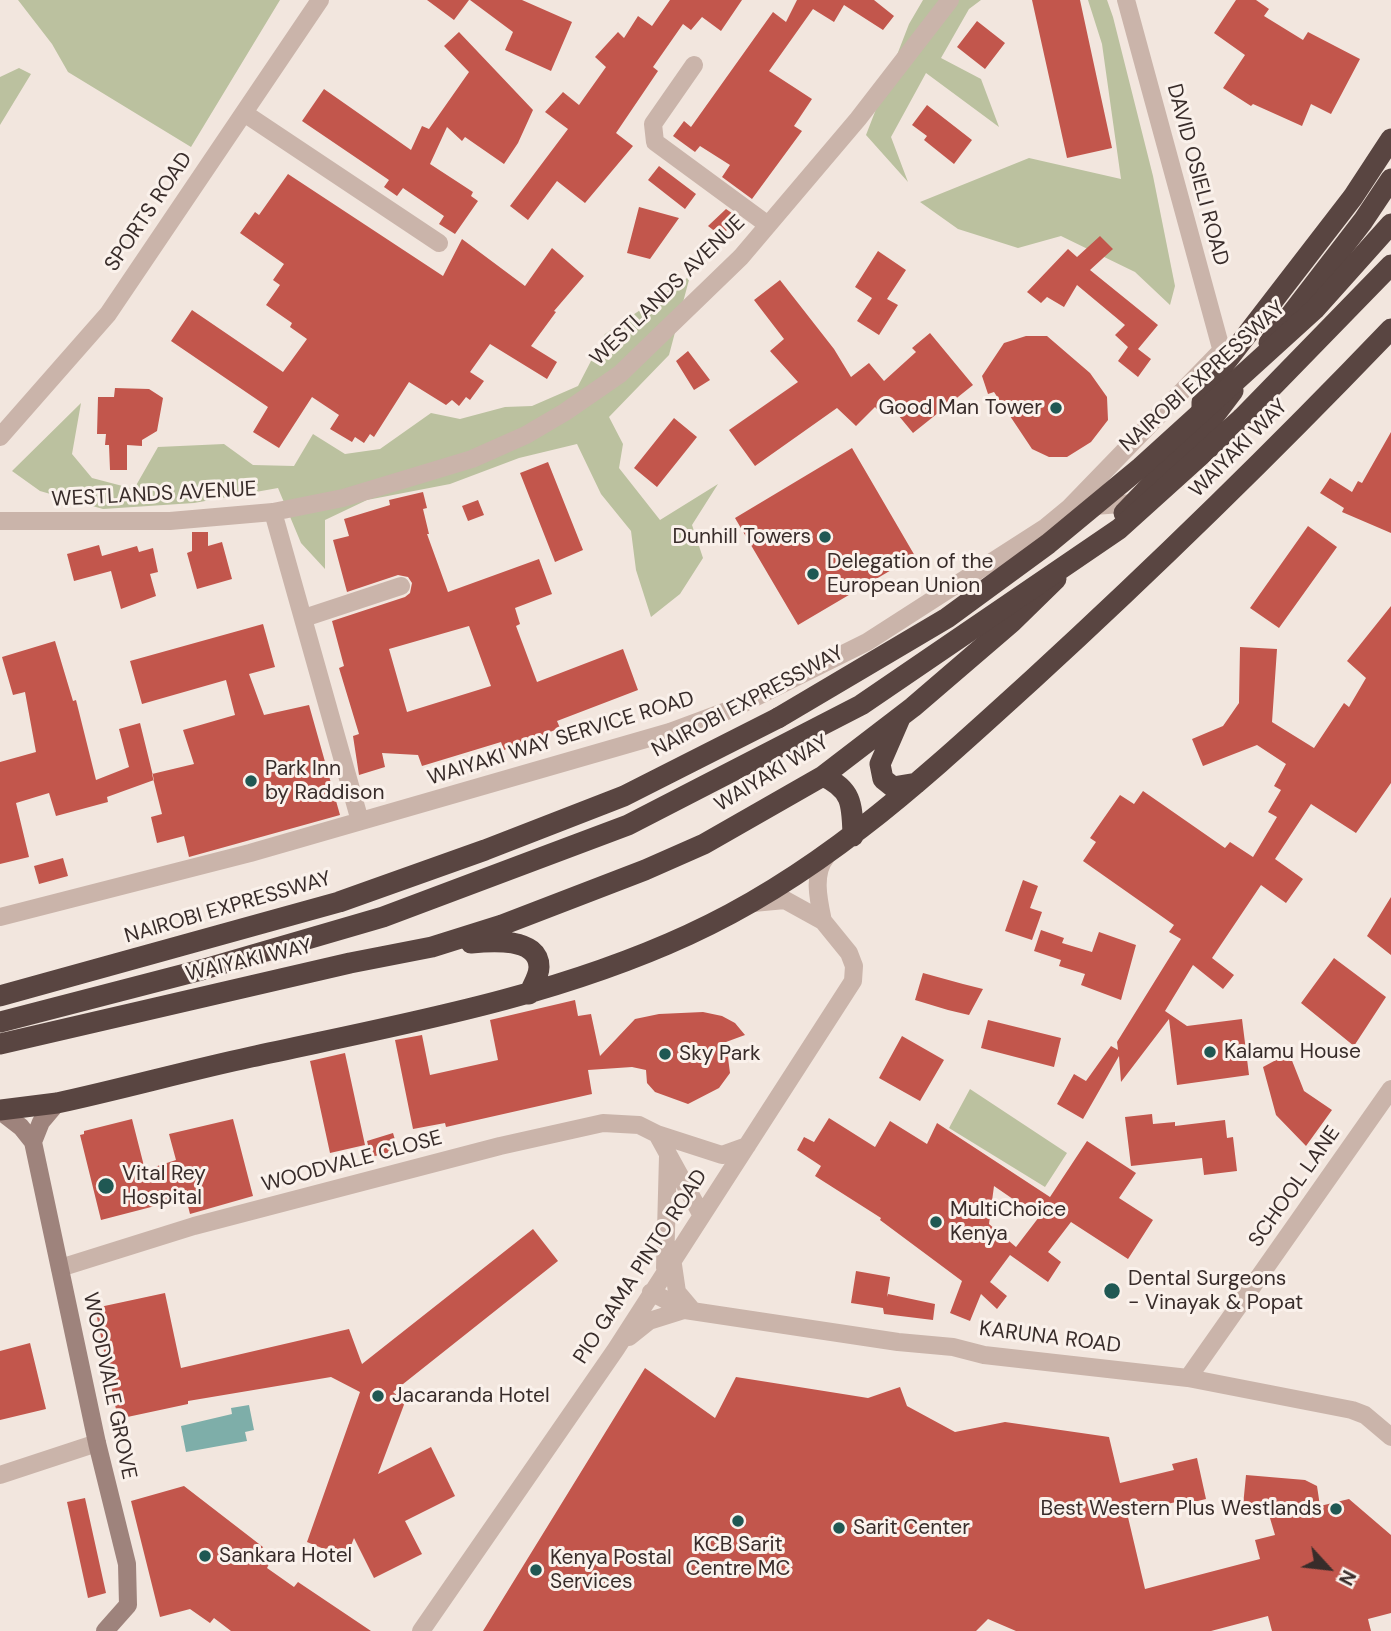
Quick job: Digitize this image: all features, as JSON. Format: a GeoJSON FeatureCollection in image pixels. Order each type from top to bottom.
{"type":"FeatureCollection","features":[{"type":"Feature","properties":{"kind":"highway"},"geometry":{"type":"LineString","coordinates":[[1202,432],[1202,402],[1223,357],[1353,197],[1391,139]]}},
{"type":"Feature","properties":{"kind":"highway","name":"WAIYAKI WAY"},"geometry":{"type":"LineString","coordinates":[[0,1044],[350,963],[432,947],[502,925],[645,870],[704,844],[823,776],[900,716],[1012,622],[1202,432],[1363,221],[1391,179]]}},
{"type":"Feature","properties":{"kind":"highway","name":"NAIROBI EXPRESSWAY"},"geometry":{"type":"LineString","coordinates":[[0,996],[340,902],[624,796],[778,718],[947,618],[1048,544],[1141,467],[1315,309],[1391,224]]}},
{"type":"Feature","properties":{"kind":"highway"},"geometry":{"type":"LineString","coordinates":[[0,1023],[383,917],[500,875],[628,825],[861,705],[1119,529],[1242,418],[1391,265]]}},
{"type":"Feature","properties":{"kind":"highway","name":"WAIYAKI WAY"},"geometry":{"type":"LineString","coordinates":[[0,1111],[57,1103],[529,994],[687,936],[751,903],[826,858],[917,783],[1146,576],[1262,463],[1391,329]]}},
{"type":"Feature","properties":{"kind":"highway"},"geometry":{"type":"LineString","coordinates":[[900,716],[880,764],[883,779],[893,788],[917,783]]}},
{"type":"Feature","properties":{"kind":"highway"},"geometry":{"type":"LineString","coordinates":[[823,776],[841,784],[852,805],[853,836]]}},
{"type":"Feature","properties":{"kind":"highway"},"geometry":{"type":"LineString","coordinates":[[432,947],[491,941],[524,945],[538,959],[540,970],[529,994]]}},
{"type":"Feature","properties":{"kind":"street","name":"SPORTS ROAD"},"geometry":{"type":"LineString","coordinates":[[0,437],[108,314],[320,0]]}},
{"type":"Feature","properties":{"kind":"street","name":"WESTLANDS AVENUE"},"geometry":{"type":"LineString","coordinates":[[0,522],[170,521],[273,512],[343,498],[472,459],[555,418],[620,374],[741,257],[858,119],[950,0]]}},
{"type":"Feature","properties":{"kind":"street","name":"DAVID OSIELI ROAD"},"geometry":{"type":"LineString","coordinates":[[1126,0],[1223,357]]}},
{"type":"Feature","properties":{"kind":"street"},"geometry":{"type":"LineString","coordinates":[[694,65],[653,124],[655,142],[768,225]]}},
{"type":"Feature","properties":{"kind":"street"},"geometry":{"type":"LineString","coordinates":[[244,113],[439,243]]}},
{"type":"Feature","properties":{"kind":"street","name":"WAIYAKI WAY SERVICE ROAD"},"geometry":{"type":"LineString","coordinates":[[0,917],[360,821],[670,732],[732,709],[867,642],[1046,527],[1069,508],[1223,357]]}},
{"type":"Feature","properties":{"kind":"street"},"geometry":{"type":"LineString","coordinates":[[1069,508],[1133,503]]}},
{"type":"Feature","properties":{"kind":"street"},"geometry":{"type":"LineString","coordinates":[[273,512],[360,821]]}},
{"type":"Feature","properties":{"kind":"street"},"geometry":{"type":"LineString","coordinates":[[304,618],[401,586]]}},
{"type":"Feature","properties":{"kind":"street"},"geometry":{"type":"LineString","coordinates":[[823,921],[818,889],[820,871],[826,858]]}},
{"type":"Feature","properties":{"kind":"street","name":"PIO GAMA PINTO ROAD"},"geometry":{"type":"LineString","coordinates":[[421,1631],[616,1349],[853,981],[854,966],[849,953],[823,921],[785,900],[751,903]]}},
{"type":"Feature","properties":{"kind":"street","name":"SCHOOL LANE"},"geometry":{"type":"LineString","coordinates":[[1188,1378],[1391,1089]]}},
{"type":"Feature","properties":{"kind":"street"},"geometry":{"type":"LineString","coordinates":[[0,1111],[16,1122],[33,1142],[41,1122],[57,1103]]}},
{"type":"Feature","properties":{"kind":"street","name":"WOODVALE CLOSE"},"geometry":{"type":"LineString","coordinates":[[60,1268],[194,1226],[500,1146],[603,1123],[639,1125],[657,1134],[722,1155],[747,1145]]}},
{"type":"Feature","properties":{"kind":"street"},"geometry":{"type":"LineString","coordinates":[[657,1134],[701,1214]]}},
{"type":"Feature","properties":{"kind":"street","name":"WOODVALE GROVE"},"geometry":{"type":"LineString","coordinates":[[33,1142],[97,1443],[127,1564],[128,1605],[105,1631]]}},
{"type":"Feature","properties":{"kind":"street"},"geometry":{"type":"LineString","coordinates":[[668,1156],[669,1264],[677,1292],[690,1311]]}},
{"type":"Feature","properties":{"kind":"street","name":"KARUNA ROAD"},"geometry":{"type":"LineString","coordinates":[[652,1292],[690,1311],[898,1342],[953,1347],[984,1355],[1188,1378],[1352,1410],[1365,1415],[1391,1437]]}},
{"type":"Feature","properties":{"kind":"street","name":"KARUNA ROAD"},"geometry":{"type":"LineString","coordinates":[[616,1349],[649,1321],[690,1311]]}},
{"type":"Feature","properties":{"kind":"street"},"geometry":{"type":"LineString","coordinates":[[0,1475],[97,1443]]}},
{"type":"Feature","properties":{"kind":"green space"},"geometry":{"type":"Polygon","coordinates":[[[18,0],[280,0],[191,147],[68,72],[52,44],[18,0]]]}},
{"type":"Feature","properties":{"kind":"green space"},"geometry":{"type":"Polygon","coordinates":[[[923,0],[981,0],[969,9],[941,58],[981,79],[999,127],[926,73],[891,137],[908,182],[866,135],[909,24],[923,0]]]}},
{"type":"Feature","properties":{"kind":"green space"},"geometry":{"type":"Polygon","coordinates":[[[1088,0],[1107,0],[1113,17],[1153,176],[1175,286],[1170,305],[1135,272],[1061,236],[1018,248],[958,229],[920,202],[1029,158],[1121,179],[1102,44],[1088,0]]]}},
{"type":"Feature","properties":{"kind":"green space"},"geometry":{"type":"Polygon","coordinates":[[[19,68],[31,74],[0,125],[0,77],[19,68]]]}},
{"type":"Feature","properties":{"kind":"green space"},"geometry":{"type":"Polygon","coordinates":[[[690,276],[669,355],[609,417],[623,444],[619,468],[660,520],[718,484],[692,525],[703,558],[680,594],[651,617],[636,570],[631,531],[601,494],[577,444],[519,458],[450,484],[367,500],[325,520],[325,569],[301,543],[278,488],[194,503],[103,509],[40,491],[12,471],[81,403],[72,454],[92,478],[134,489],[158,447],[224,444],[253,465],[294,466],[313,434],[345,454],[380,449],[431,413],[460,419],[505,407],[532,406],[578,386],[605,334],[690,276]]]}},
{"type":"Feature","properties":{"kind":"green space"},"geometry":{"type":"Polygon","coordinates":[[[970,1089],[1067,1153],[1045,1187],[949,1128],[970,1089]]]}},
{"type":"Feature","properties":{"kind":"water"},"geometry":{"type":"Polygon","coordinates":[[[249,1405],[254,1430],[245,1432],[247,1441],[186,1452],[181,1426],[232,1414],[231,1408],[249,1405]]]}},
{"type":"Feature","properties":{"kind":"building"},"geometry":{"type":"Polygon","coordinates":[[[427,0],[469,0],[454,20],[427,0]]]}},
{"type":"Feature","properties":{"kind":"building"},"geometry":{"type":"Polygon","coordinates":[[[470,0],[522,0],[572,22],[551,71],[505,50],[513,32],[470,0]]]}},
{"type":"Feature","properties":{"kind":"building"},"geometry":{"type":"Polygon","coordinates":[[[670,0],[742,0],[721,31],[702,17],[691,30],[683,24],[653,67],[658,71],[616,133],[633,146],[585,203],[557,181],[528,220],[510,206],[568,129],[545,112],[563,92],[579,105],[606,67],[595,57],[618,32],[624,38],[638,16],[652,26],[670,0]]]}},
{"type":"Feature","properties":{"kind":"building"},"geometry":{"type":"Polygon","coordinates":[[[797,0],[874,0],[894,16],[883,30],[844,5],[834,22],[813,9],[769,71],[812,99],[794,126],[802,131],[752,199],[722,177],[730,165],[700,146],[695,152],[673,136],[684,121],[691,127],[773,12],[786,22],[797,0]]]}},
{"type":"Feature","properties":{"kind":"building"},"geometry":{"type":"Polygon","coordinates":[[[1032,0],[1080,0],[1112,148],[1067,158],[1032,0]]]}},
{"type":"Feature","properties":{"kind":"building"},"geometry":{"type":"Polygon","coordinates":[[[1236,0],[1256,0],[1269,9],[1264,16],[1303,40],[1308,32],[1360,59],[1331,114],[1311,104],[1302,126],[1253,104],[1251,106],[1223,88],[1245,55],[1214,33],[1236,0]]]}},
{"type":"Feature","properties":{"kind":"building"},"geometry":{"type":"Polygon","coordinates":[[[977,21],[1005,43],[985,69],[957,47],[977,21]]]}},
{"type":"Feature","properties":{"kind":"building"},"geometry":{"type":"Polygon","coordinates":[[[459,32],[533,110],[518,143],[504,164],[465,137],[462,141],[447,127],[430,164],[473,192],[471,196],[478,201],[455,234],[439,224],[444,216],[403,188],[397,196],[384,187],[389,180],[302,121],[324,89],[411,150],[422,126],[429,129],[469,72],[444,46],[459,32]]]}},
{"type":"Feature","properties":{"kind":"building"},"geometry":{"type":"Polygon","coordinates":[[[927,105],[972,140],[954,164],[924,140],[927,136],[912,125],[927,105]]]}},
{"type":"Feature","properties":{"kind":"building"},"geometry":{"type":"Polygon","coordinates":[[[659,166],[696,194],[685,209],[648,180],[659,166]]]}},
{"type":"Feature","properties":{"kind":"building"},"geometry":{"type":"Polygon","coordinates":[[[288,174],[443,276],[462,239],[525,286],[552,248],[584,276],[554,311],[556,312],[531,346],[557,362],[547,379],[490,344],[470,372],[484,381],[470,400],[466,397],[459,406],[452,400],[446,405],[409,382],[374,437],[370,434],[364,443],[355,437],[352,442],[330,429],[339,415],[312,397],[279,448],[253,432],[268,407],[171,341],[192,310],[283,372],[307,339],[290,327],[292,323],[266,305],[280,285],[273,280],[284,264],[240,233],[255,212],[259,215],[288,174]]]}},
{"type":"Feature","properties":{"kind":"building"},"geometry":{"type":"Polygon","coordinates":[[[639,207],[679,218],[650,259],[627,253],[639,207]]]}},
{"type":"Feature","properties":{"kind":"building"},"geometry":{"type":"Polygon","coordinates":[[[726,209],[739,218],[721,236],[708,226],[726,209]]]}},
{"type":"Feature","properties":{"kind":"building"},"geometry":{"type":"Polygon","coordinates":[[[1100,236],[1113,249],[1090,270],[1158,325],[1138,349],[1151,359],[1138,377],[1118,361],[1128,347],[1115,335],[1125,325],[1077,285],[1064,307],[1047,297],[1041,303],[1027,292],[1068,249],[1077,257],[1100,236]]]}},
{"type":"Feature","properties":{"kind":"building"},"geometry":{"type":"Polygon","coordinates":[[[878,251],[906,270],[887,299],[898,305],[879,335],[857,321],[872,298],[855,287],[878,251]]]}},
{"type":"Feature","properties":{"kind":"building"},"geometry":{"type":"Polygon","coordinates":[[[780,280],[834,349],[851,377],[869,363],[884,381],[916,352],[912,348],[930,333],[973,385],[913,433],[889,404],[880,412],[875,407],[856,426],[837,408],[755,466],[729,430],[798,382],[770,351],[784,339],[754,300],[780,280]]]}},
{"type":"Feature","properties":{"kind":"building","name":"Good Man Tower"},"geometry":{"type":"Polygon","coordinates":[[[1026,336],[1047,336],[1090,373],[1107,397],[1108,420],[1091,442],[1067,457],[1049,457],[1032,449],[994,392],[988,394],[982,376],[1004,343],[1026,336]]]}},
{"type":"Feature","properties":{"kind":"building"},"geometry":{"type":"Polygon","coordinates":[[[688,351],[710,380],[694,390],[676,361],[688,351]]]}},
{"type":"Feature","properties":{"kind":"building"},"geometry":{"type":"Polygon","coordinates":[[[115,388],[149,389],[163,398],[157,431],[142,440],[142,446],[127,445],[127,470],[110,470],[109,445],[105,445],[106,434],[97,434],[98,397],[114,397],[115,388]]]}},
{"type":"Feature","properties":{"kind":"building"},"geometry":{"type":"Polygon","coordinates":[[[674,418],[697,437],[657,487],[634,468],[674,418]]]}},
{"type":"Feature","properties":{"kind":"building"},"geometry":{"type":"Polygon","coordinates":[[[1391,432],[1391,533],[1342,512],[1344,508],[1320,493],[1330,478],[1352,492],[1358,481],[1362,483],[1391,432]]]}},
{"type":"Feature","properties":{"kind":"building","name":"Dunhill Towers"},"geometry":{"type":"Polygon","coordinates":[[[852,448],[915,556],[798,625],[735,518],[852,448]]]}},
{"type":"Feature","properties":{"kind":"building"},"geometry":{"type":"Polygon","coordinates":[[[548,462],[583,550],[555,562],[520,473],[548,462]]]}},
{"type":"Feature","properties":{"kind":"building"},"geometry":{"type":"Polygon","coordinates":[[[423,492],[427,508],[423,509],[427,534],[448,592],[539,559],[552,594],[515,608],[520,624],[516,626],[537,682],[623,649],[638,690],[557,721],[560,728],[504,750],[501,742],[422,766],[418,755],[382,753],[385,767],[359,775],[353,736],[359,734],[339,668],[344,666],[332,621],[405,597],[410,593],[412,583],[408,577],[398,575],[347,592],[333,540],[349,536],[344,519],[390,505],[389,500],[423,492]],[[469,626],[389,649],[407,712],[491,686],[469,626]]]}},
{"type":"Feature","properties":{"kind":"building"},"geometry":{"type":"Polygon","coordinates":[[[478,500],[484,515],[468,521],[462,506],[478,500]]]}},
{"type":"Feature","properties":{"kind":"building"},"geometry":{"type":"Polygon","coordinates":[[[1308,526],[1337,547],[1279,628],[1250,608],[1308,526]]]}},
{"type":"Feature","properties":{"kind":"building"},"geometry":{"type":"Polygon","coordinates":[[[192,532],[208,532],[208,546],[222,542],[232,579],[197,589],[187,553],[192,551],[192,532]]]}},
{"type":"Feature","properties":{"kind":"building"},"geometry":{"type":"Polygon","coordinates":[[[99,545],[102,556],[137,546],[139,552],[153,548],[158,572],[150,574],[156,596],[121,609],[111,571],[74,581],[67,554],[99,545]]]}},
{"type":"Feature","properties":{"kind":"building"},"geometry":{"type":"Polygon","coordinates":[[[1391,606],[1391,783],[1356,833],[1311,804],[1275,859],[1303,879],[1286,903],[1261,885],[1212,958],[1234,975],[1223,989],[1193,965],[1165,1011],[1187,1026],[1242,1019],[1249,1075],[1177,1085],[1169,1019],[1121,1082],[1119,1056],[1083,1119],[1057,1104],[1074,1074],[1086,1081],[1111,1046],[1118,1050],[1117,1042],[1181,939],[1169,932],[1174,925],[1083,861],[1096,842],[1090,838],[1120,795],[1134,804],[1143,791],[1225,848],[1230,842],[1253,857],[1277,817],[1268,812],[1281,790],[1274,786],[1286,764],[1257,745],[1203,766],[1192,739],[1223,726],[1239,703],[1240,647],[1277,649],[1272,722],[1314,748],[1344,703],[1349,707],[1366,678],[1347,661],[1391,606]]]}},
{"type":"Feature","properties":{"kind":"building","name":"Park Inn by Raddison"},"geometry":{"type":"Polygon","coordinates":[[[263,624],[275,667],[249,674],[264,715],[309,705],[340,815],[189,857],[184,836],[157,843],[151,817],[162,814],[152,774],[194,764],[183,730],[235,715],[226,680],[142,704],[130,661],[263,624]]]}},
{"type":"Feature","properties":{"kind":"building"},"geometry":{"type":"Polygon","coordinates":[[[55,641],[73,701],[76,700],[96,780],[129,767],[119,729],[140,723],[154,780],[107,797],[108,802],[56,816],[49,793],[16,803],[29,857],[0,864],[0,762],[36,752],[25,692],[13,695],[2,657],[55,641]]]}},
{"type":"Feature","properties":{"kind":"building"},"geometry":{"type":"Polygon","coordinates":[[[63,858],[68,876],[39,884],[34,866],[63,858]]]}},
{"type":"Feature","properties":{"kind":"building"},"geometry":{"type":"Polygon","coordinates":[[[1023,880],[1038,886],[1030,908],[1042,912],[1032,940],[1005,931],[1023,880]]]}},
{"type":"Feature","properties":{"kind":"building"},"geometry":{"type":"Polygon","coordinates":[[[1391,897],[1391,955],[1367,936],[1391,897]]]}},
{"type":"Feature","properties":{"kind":"building"},"geometry":{"type":"Polygon","coordinates":[[[1041,930],[1064,938],[1062,943],[1092,952],[1099,932],[1136,945],[1121,1000],[1081,985],[1085,974],[1059,966],[1061,960],[1034,951],[1041,930]]]}},
{"type":"Feature","properties":{"kind":"building"},"geometry":{"type":"Polygon","coordinates":[[[1334,958],[1386,997],[1354,1046],[1301,1003],[1334,958]]]}},
{"type":"Feature","properties":{"kind":"building"},"geometry":{"type":"Polygon","coordinates":[[[923,973],[983,989],[969,1015],[915,1000],[923,973]]]}},
{"type":"Feature","properties":{"kind":"building"},"geometry":{"type":"Polygon","coordinates":[[[575,1000],[578,1016],[591,1014],[600,1056],[635,1019],[659,1014],[703,1012],[722,1016],[735,1023],[745,1035],[726,1042],[730,1073],[719,1088],[688,1104],[655,1092],[647,1083],[646,1070],[632,1067],[588,1070],[592,1094],[446,1127],[445,1123],[413,1129],[395,1040],[422,1035],[430,1075],[498,1060],[490,1020],[575,1000]]]}},
{"type":"Feature","properties":{"kind":"building"},"geometry":{"type":"Polygon","coordinates":[[[988,1020],[1061,1038],[1054,1067],[981,1048],[988,1020]]]}},
{"type":"Feature","properties":{"kind":"building"},"geometry":{"type":"Polygon","coordinates":[[[902,1036],[944,1060],[920,1101],[879,1078],[902,1036]]]}},
{"type":"Feature","properties":{"kind":"building"},"geometry":{"type":"Polygon","coordinates":[[[345,1053],[365,1145],[330,1153],[310,1061],[345,1053]]]}},
{"type":"Feature","properties":{"kind":"building"},"geometry":{"type":"Polygon","coordinates":[[[1289,1053],[1304,1091],[1332,1110],[1306,1146],[1276,1115],[1263,1067],[1289,1053]]]}},
{"type":"Feature","properties":{"kind":"building"},"geometry":{"type":"Polygon","coordinates":[[[1152,1114],[1153,1124],[1175,1122],[1175,1126],[1225,1120],[1227,1138],[1233,1137],[1237,1171],[1204,1175],[1202,1158],[1131,1166],[1125,1117],[1152,1114]]]}},
{"type":"Feature","properties":{"kind":"building"},"geometry":{"type":"Polygon","coordinates":[[[829,1118],[875,1147],[890,1121],[927,1144],[937,1123],[1050,1197],[1087,1141],[1136,1173],[1119,1198],[1153,1220],[1128,1259],[1071,1222],[1048,1252],[1061,1262],[1048,1282],[1010,1255],[990,1282],[1007,1296],[997,1309],[981,1294],[970,1321],[950,1313],[962,1281],[880,1220],[881,1218],[815,1176],[821,1166],[797,1150],[804,1137],[814,1142],[829,1118]],[[994,1186],[989,1224],[1016,1247],[1039,1217],[994,1186]]]}},
{"type":"Feature","properties":{"kind":"building"},"geometry":{"type":"Polygon","coordinates":[[[132,1119],[145,1170],[176,1160],[169,1134],[233,1119],[253,1196],[190,1214],[186,1198],[101,1220],[80,1135],[84,1134],[84,1131],[132,1119]]]}},
{"type":"Feature","properties":{"kind":"building"},"geometry":{"type":"Polygon","coordinates":[[[393,1133],[398,1150],[371,1157],[367,1141],[393,1133]]]}},
{"type":"Feature","properties":{"kind":"building","name":"Jacaranda Hotel"},"geometry":{"type":"Polygon","coordinates":[[[533,1229],[558,1261],[393,1392],[405,1402],[378,1474],[431,1447],[455,1496],[405,1521],[422,1554],[374,1578],[354,1538],[346,1558],[307,1542],[360,1392],[331,1377],[188,1401],[188,1404],[118,1419],[95,1308],[165,1293],[181,1368],[349,1329],[362,1364],[533,1229]]]}},
{"type":"Feature","properties":{"kind":"building"},"geometry":{"type":"Polygon","coordinates":[[[856,1271],[890,1277],[887,1297],[888,1294],[935,1304],[933,1320],[884,1314],[883,1308],[851,1303],[856,1271]]]}},
{"type":"Feature","properties":{"kind":"building"},"geometry":{"type":"Polygon","coordinates":[[[30,1343],[46,1409],[0,1420],[0,1351],[30,1343]]]}},
{"type":"Feature","properties":{"kind":"building","name":"Sarit Center"},"geometry":{"type":"Polygon","coordinates":[[[645,1368],[715,1418],[736,1377],[868,1398],[900,1387],[907,1406],[955,1432],[1005,1422],[1109,1437],[1120,1483],[1174,1470],[1172,1464],[1197,1458],[1206,1499],[1177,1506],[1176,1502],[1127,1513],[1145,1589],[1260,1559],[1255,1540],[1275,1535],[1267,1508],[1243,1506],[1246,1475],[1305,1480],[1317,1486],[1320,1506],[1349,1499],[1391,1535],[1391,1613],[1368,1619],[1371,1631],[1272,1631],[1268,1616],[1211,1631],[1016,1631],[988,1619],[976,1631],[483,1631],[645,1368]]]}},
{"type":"Feature","properties":{"kind":"building","name":"Sankara Hotel"},"geometry":{"type":"Polygon","coordinates":[[[184,1486],[263,1547],[260,1552],[271,1560],[267,1568],[294,1587],[298,1582],[371,1631],[231,1631],[214,1618],[210,1623],[190,1609],[160,1617],[131,1501],[184,1486]]]}},
{"type":"Feature","properties":{"kind":"building"},"geometry":{"type":"Polygon","coordinates":[[[85,1498],[106,1593],[88,1598],[67,1502],[85,1498]]]}},
{"type":"Feature","properties":{"kind":"place","name":"Good Man Tower"},"geometry":{"type":"Point","coordinates":[1056,408]}},
{"type":"Feature","properties":{"kind":"place","name":"Dunhill Towers"},"geometry":{"type":"Point","coordinates":[825,537]}},
{"type":"Feature","properties":{"kind":"place","name":"Delegation of the European Union"},"geometry":{"type":"Point","coordinates":[813,574]}},
{"type":"Feature","properties":{"kind":"place","name":"Park Inn by Raddison"},"geometry":{"type":"Point","coordinates":[251,781]}},
{"type":"Feature","properties":{"kind":"place","name":"Kalamu House"},"geometry":{"type":"Point","coordinates":[1210,1052]}},
{"type":"Feature","properties":{"kind":"place","name":"Sky Park"},"geometry":{"type":"Point","coordinates":[665,1054]}},
{"type":"Feature","properties":{"kind":"place","name":"Vital Rey Hospital"},"geometry":{"type":"Point","coordinates":[106,1186]}},
{"type":"Feature","properties":{"kind":"place","name":"MultiChoice Kenya"},"geometry":{"type":"Point","coordinates":[936,1222]}},
{"type":"Feature","properties":{"kind":"place","name":"Dental Surgeons - Vinayak & Popat"},"geometry":{"type":"Point","coordinates":[1112,1291]}},
{"type":"Feature","properties":{"kind":"place","name":"Jacaranda Hotel"},"geometry":{"type":"Point","coordinates":[378,1396]}},
{"type":"Feature","properties":{"kind":"place","name":"Best Western Plus Westlands"},"geometry":{"type":"Point","coordinates":[1336,1509]}},
{"type":"Feature","properties":{"kind":"place","name":"KCB Sarit Centre MC"},"geometry":{"type":"Point","coordinates":[738,1521]}},
{"type":"Feature","properties":{"kind":"place","name":"Sarit Center"},"geometry":{"type":"Point","coordinates":[839,1528]}},
{"type":"Feature","properties":{"kind":"place","name":"Sankara Hotel"},"geometry":{"type":"Point","coordinates":[205,1556]}},
{"type":"Feature","properties":{"kind":"place","name":"Kenya Postal Services"},"geometry":{"type":"Point","coordinates":[536,1570]}}]}
